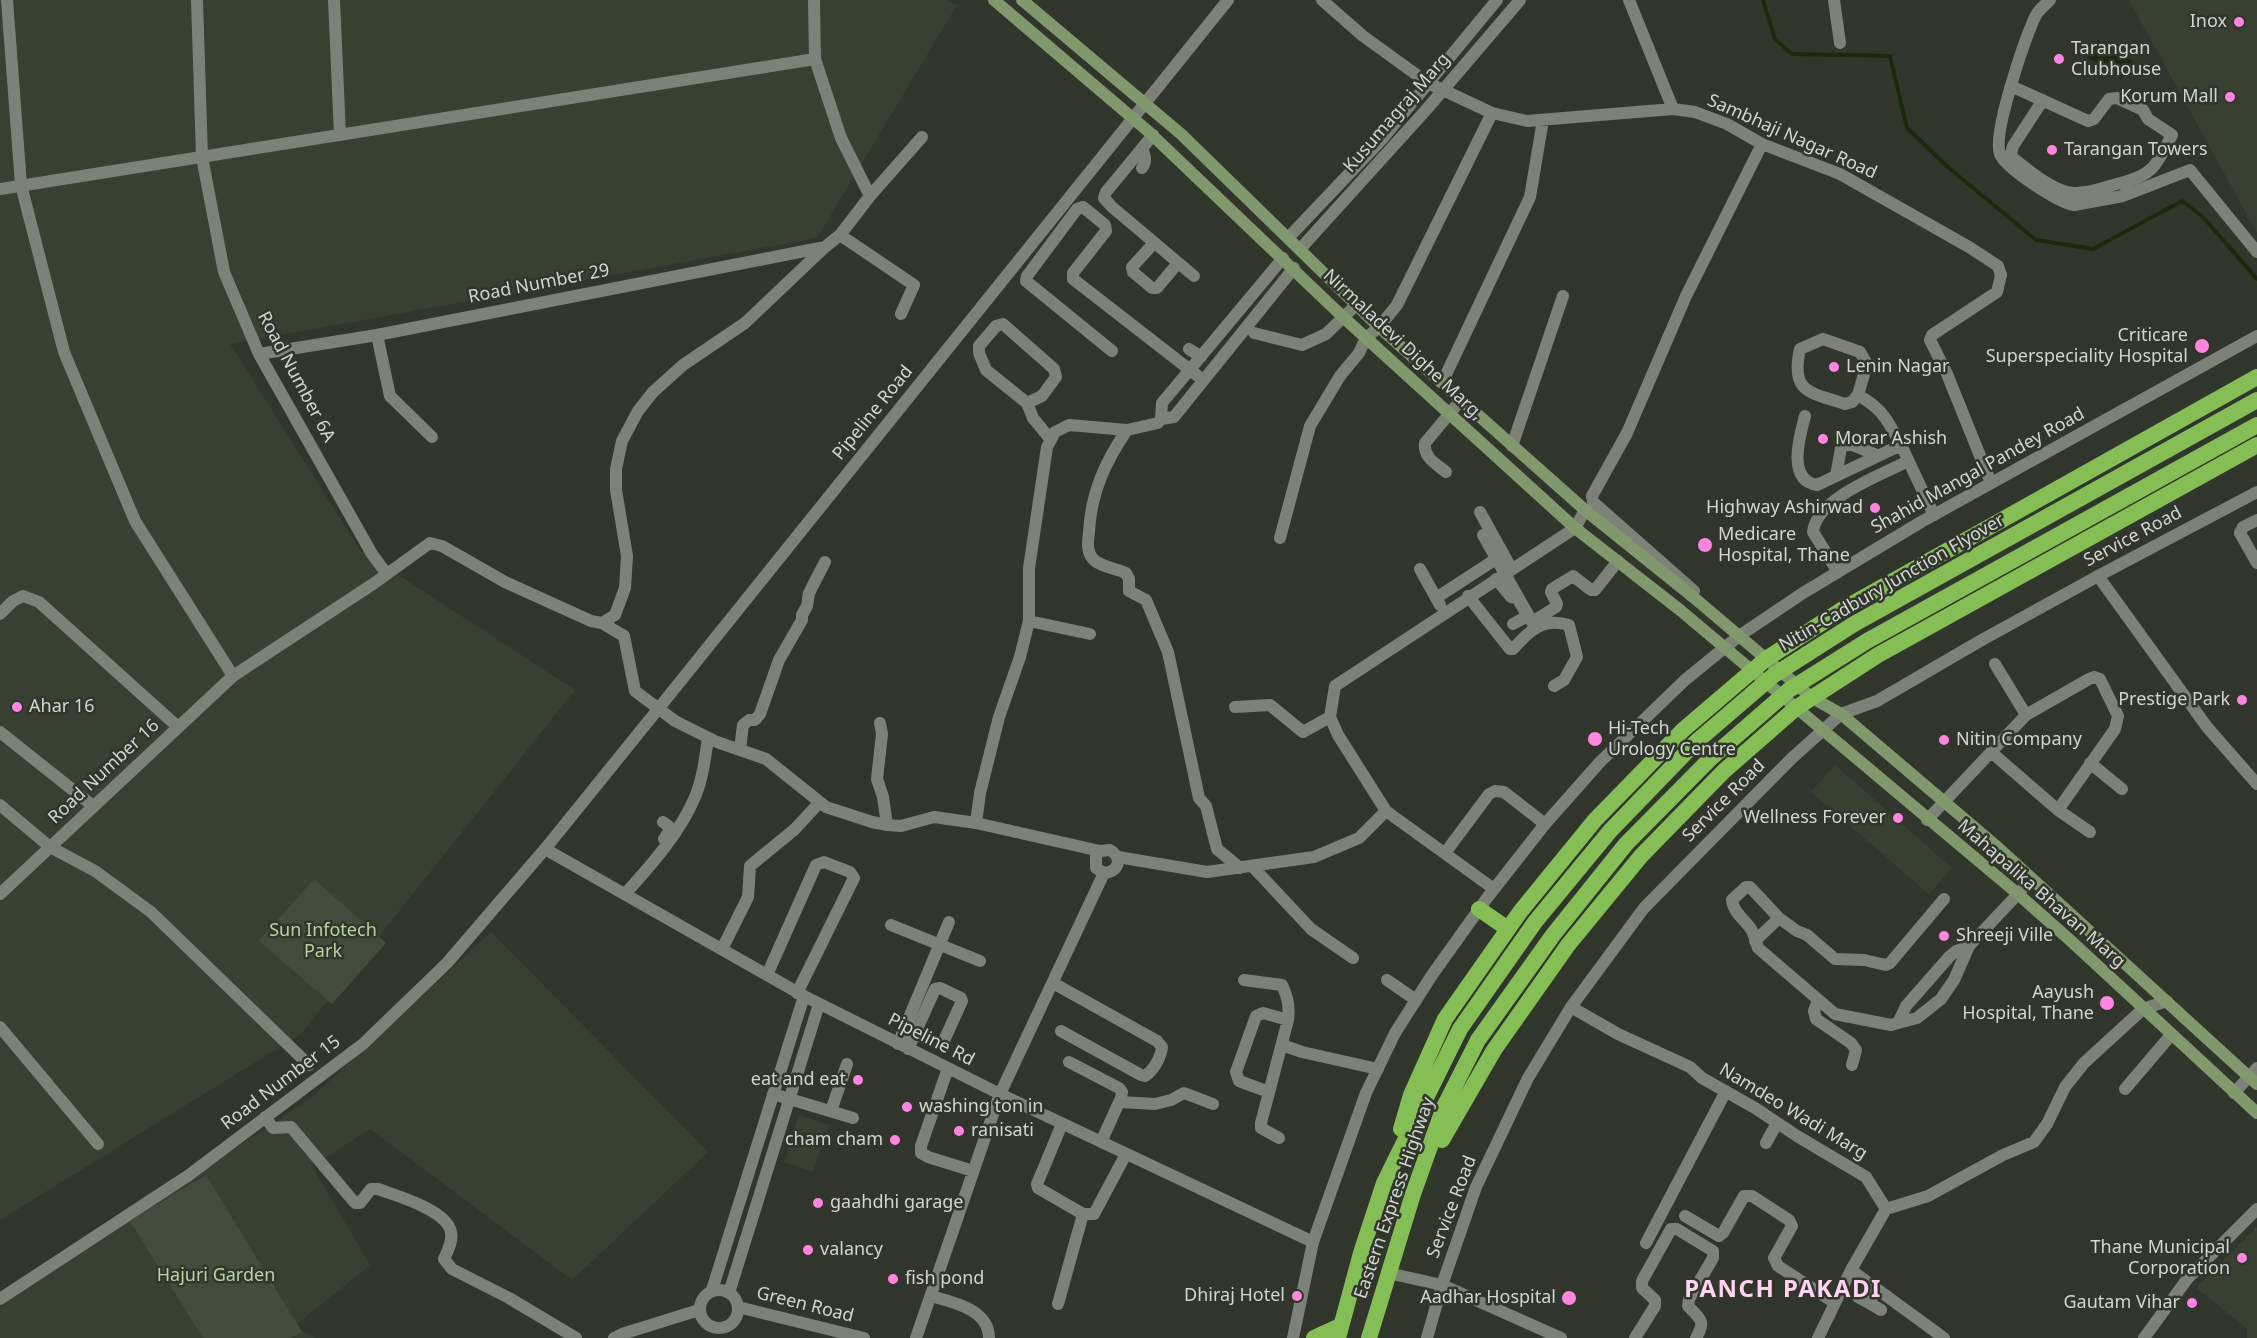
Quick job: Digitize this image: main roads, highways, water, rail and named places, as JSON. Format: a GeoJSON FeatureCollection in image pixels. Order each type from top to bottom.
{"type":"FeatureCollection","features":[{"type":"Feature","properties":{"kind":"highway"},"geometry":{"type":"LineString","coordinates":[[1384,1183],[1411,1095],[1445,1019],[1508,929],[1595,820],[1683,730],[1766,659],[1823,622],[2257,377]]}},
{"type":"Feature","properties":{"kind":"highway","name":"Nitin-Cadbury Junction Flyover"},"geometry":{"type":"LineString","coordinates":[[1460,1029],[1535,922],[1610,831],[1696,742],[1774,675],[1854,624],[2257,400]]}},
{"type":"Feature","properties":{"kind":"highway","name":"Nitin-Cadbury Junction Flyover"},"geometry":{"type":"LineString","coordinates":[[1478,1040],[1553,935],[1626,844],[1711,758],[1789,690],[1867,641],[2257,424]]}},
{"type":"Feature","properties":{"kind":"highway"},"geometry":{"type":"LineString","coordinates":[[1413,1194],[1452,1119],[1494,1050],[1568,945],[1641,856],[1724,771],[1796,708],[1878,655],[2257,445]]}},
{"type":"Feature","properties":{"kind":"highway"},"geometry":{"type":"LineString","coordinates":[[1823,622],[1819,640],[1821,653],[1839,667],[1851,672]]}},
{"type":"Feature","properties":{"kind":"highway"},"geometry":{"type":"LineString","coordinates":[[1479,909],[1508,929]]}},
{"type":"Feature","properties":{"kind":"highway","name":"Eastern Express Highway"},"geometry":{"type":"LineString","coordinates":[[1339,1332],[1361,1252],[1384,1183],[1460,1029]]}},
{"type":"Feature","properties":{"kind":"highway","name":"Eastern Express Highway"},"geometry":{"type":"LineString","coordinates":[[1369,1338],[1413,1194],[1444,1107],[1478,1040]]}},
{"type":"Feature","properties":{"kind":"highway"},"geometry":{"type":"LineString","coordinates":[[1314,1338],[1339,1332]]}},
{"type":"Feature","properties":{"kind":"main road","name":"Nirmaladevi Dighe Marg,"},"geometry":{"type":"LineString","coordinates":[[994,0],[1151,133],[1343,317],[1575,528],[1680,610],[1796,708]]}},
{"type":"Feature","properties":{"kind":"main road","name":"Nirmaladevi Dighe Marg,"},"geometry":{"type":"LineString","coordinates":[[1022,0],[1181,134],[1301,248],[1379,327],[1512,446],[1585,510],[1692,596],[1811,697]]}},
{"type":"Feature","properties":{"kind":"main road"},"geometry":{"type":"LineString","coordinates":[[1056,53],[1069,40]]}},
{"type":"Feature","properties":{"kind":"main road"},"geometry":{"type":"LineString","coordinates":[[1168,150],[1181,134]]}},
{"type":"Feature","properties":{"kind":"main road","name":"Mahapalika Bhavan Marg"},"geometry":{"type":"LineString","coordinates":[[1811,697],[1841,714],[1995,845],[2031,880],[2254,1076]]}},
{"type":"Feature","properties":{"kind":"main road","name":"Mahapalika Bhavan Marg"},"geometry":{"type":"LineString","coordinates":[[1796,708],[2018,894],[2257,1113]]}},
{"type":"Feature","properties":{"kind":"main road"},"geometry":{"type":"LineString","coordinates":[[2055,927],[2066,911]]}},
{"type":"Feature","properties":{"kind":"waterway"},"geometry":{"type":"LineString","coordinates":[[1763,0],[1775,39],[1792,54],[1890,56],[1907,128],[1949,168],[2036,240],[2093,249],[2182,201],[2203,217],[2257,279]]}},
{"type":"Feature","properties":{"kind":"place","name":"Inox"},"geometry":{"type":"Point","coordinates":[2239,22]}},
{"type":"Feature","properties":{"kind":"place","name":"Tarangan Clubhouse"},"geometry":{"type":"Point","coordinates":[2059,59]}},
{"type":"Feature","properties":{"kind":"place","name":"Korum Mall"},"geometry":{"type":"Point","coordinates":[2230,97]}},
{"type":"Feature","properties":{"kind":"place","name":"Tarangan Towers"},"geometry":{"type":"Point","coordinates":[2052,150]}},
{"type":"Feature","properties":{"kind":"place","name":"Criticare Superspeciality Hospital"},"geometry":{"type":"Point","coordinates":[2202,346]}},
{"type":"Feature","properties":{"kind":"place","name":"Lenin Nagar"},"geometry":{"type":"Point","coordinates":[1834,367]}},
{"type":"Feature","properties":{"kind":"place","name":"Morar Ashish"},"geometry":{"type":"Point","coordinates":[1823,439]}},
{"type":"Feature","properties":{"kind":"place","name":"Highway Ashirwad"},"geometry":{"type":"Point","coordinates":[1875,508]}},
{"type":"Feature","properties":{"kind":"place","name":"Medicare Hospital, Thane"},"geometry":{"type":"Point","coordinates":[1705,545]}},
{"type":"Feature","properties":{"kind":"place","name":"Prestige Park"},"geometry":{"type":"Point","coordinates":[2242,700]}},
{"type":"Feature","properties":{"kind":"place","name":"Ahar 16"},"geometry":{"type":"Point","coordinates":[17,707]}},
{"type":"Feature","properties":{"kind":"place","name":"Hi-Tech Urology Centre"},"geometry":{"type":"Point","coordinates":[1595,739]}},
{"type":"Feature","properties":{"kind":"place","name":"Nitin Company"},"geometry":{"type":"Point","coordinates":[1944,740]}},
{"type":"Feature","properties":{"kind":"place","name":"Wellness Forever"},"geometry":{"type":"Point","coordinates":[1898,818]}},
{"type":"Feature","properties":{"kind":"place","name":"Shreeji Ville"},"geometry":{"type":"Point","coordinates":[1944,936]}},
{"type":"Feature","properties":{"kind":"place","name":"Aayush Hospital, Thane"},"geometry":{"type":"Point","coordinates":[2107,1003]}},
{"type":"Feature","properties":{"kind":"place","name":"eat and eat"},"geometry":{"type":"Point","coordinates":[858,1080]}},
{"type":"Feature","properties":{"kind":"place","name":"washing ton in"},"geometry":{"type":"Point","coordinates":[907,1107]}},
{"type":"Feature","properties":{"kind":"place","name":"ranisati"},"geometry":{"type":"Point","coordinates":[959,1131]}},
{"type":"Feature","properties":{"kind":"place","name":"cham cham"},"geometry":{"type":"Point","coordinates":[895,1140]}},
{"type":"Feature","properties":{"kind":"place","name":"gaahdhi garage"},"geometry":{"type":"Point","coordinates":[818,1203]}},
{"type":"Feature","properties":{"kind":"place","name":"valancy"},"geometry":{"type":"Point","coordinates":[808,1250]}},
{"type":"Feature","properties":{"kind":"place","name":"Thane Municipal Corporation"},"geometry":{"type":"Point","coordinates":[2242,1258]}},
{"type":"Feature","properties":{"kind":"place","name":"fish pond"},"geometry":{"type":"Point","coordinates":[893,1279]}},
{"type":"Feature","properties":{"kind":"place","name":"Dhiraj Hotel"},"geometry":{"type":"Point","coordinates":[1297,1296]}},
{"type":"Feature","properties":{"kind":"place","name":"Aadhar Hospital"},"geometry":{"type":"Point","coordinates":[1569,1298]}},
{"type":"Feature","properties":{"kind":"place","name":"Gautam Vihar"},"geometry":{"type":"Point","coordinates":[2192,1303]}},
{"type":"Feature","properties":{"kind":"district","name":"PANCH PAKADI"},"geometry":{"type":"Point","coordinates":[1783,1290]}},
{"type":"Feature","properties":{"kind":"park label","name":"Sun Infotech Park"},"geometry":{"type":"Point","coordinates":[323,941]}},
{"type":"Feature","properties":{"kind":"park label","name":"Hajuri Garden"},"geometry":{"type":"Point","coordinates":[216,1276]}}]}
